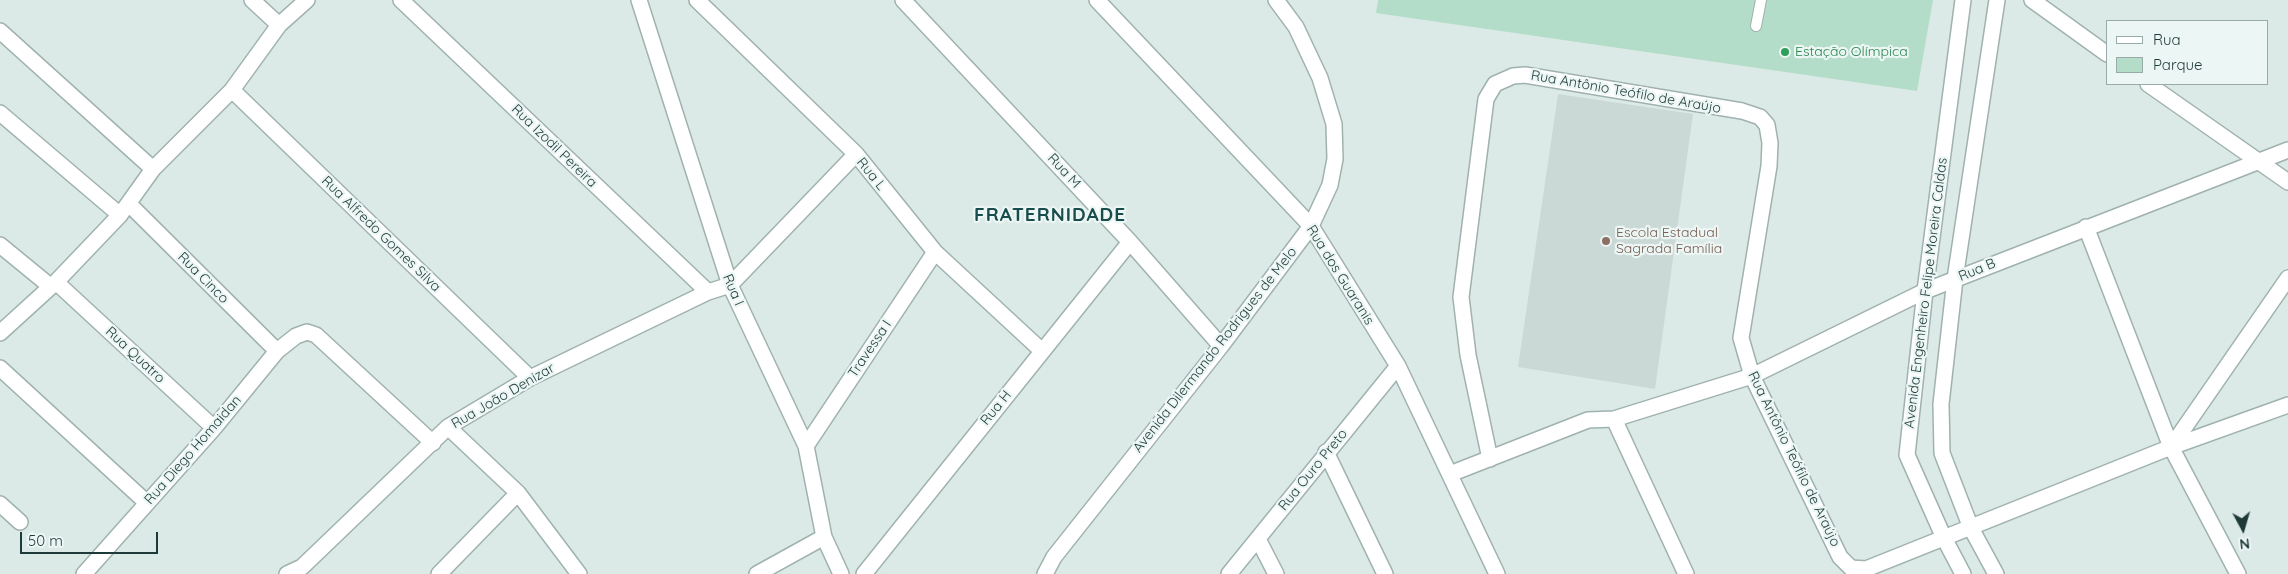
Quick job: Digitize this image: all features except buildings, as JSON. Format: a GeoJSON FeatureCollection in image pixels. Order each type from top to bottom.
{"type":"FeatureCollection","features":[{"type":"Feature","properties":{"kind":"street"},"geometry":{"type":"LineString","coordinates":[[252,0],[280,25]]}},
{"type":"Feature","properties":{"kind":"street"},"geometry":{"type":"LineString","coordinates":[[0,333],[53,284],[124,209],[152,169],[232,90],[280,25],[307,0]]}},
{"type":"Feature","properties":{"kind":"street","name":"Rua Izodil Pereira"},"geometry":{"type":"LineString","coordinates":[[401,0],[708,292]]}},
{"type":"Feature","properties":{"kind":"street","name":"Rua I"},"geometry":{"type":"LineString","coordinates":[[639,0],[730,286],[806,446],[824,537],[841,574]]}},
{"type":"Feature","properties":{"kind":"street","name":"Rua L"},"geometry":{"type":"LineString","coordinates":[[697,0],[856,154],[935,252],[1042,351]]}},
{"type":"Feature","properties":{"kind":"street","name":"Rua M"},"geometry":{"type":"LineString","coordinates":[[903,0],[1130,242],[1221,346]]}},
{"type":"Feature","properties":{"kind":"street","name":"Rua dos Guaranis"},"geometry":{"type":"LineString","coordinates":[[1097,0],[1311,226],[1398,366],[1497,574]]}},
{"type":"Feature","properties":{"kind":"street","name":"Avenida Dilermando Rodrigues de Melo"},"geometry":{"type":"LineString","coordinates":[[1045,574],[1054,557],[1221,346],[1311,226],[1330,185],[1335,159],[1334,124],[1320,78],[1300,35],[1276,0]]}},
{"type":"Feature","properties":{"kind":"street","name":"Avenida Engenheiro Felipe Moreira Caldas"},"geometry":{"type":"LineString","coordinates":[[1963,0],[1925,291],[1907,455],[1944,538],[1963,574]]}},
{"type":"Feature","properties":{"kind":"street","name":"Avenida Engenheiro Felipe Moreira Caldas"},"geometry":{"type":"LineString","coordinates":[[1996,574],[1971,528],[1942,453],[1941,404],[1955,279],[1997,0]]}},
{"type":"Feature","properties":{"kind":"street"},"geometry":{"type":"LineString","coordinates":[[2032,0],[2106,53]]}},
{"type":"Feature","properties":{"kind":"street"},"geometry":{"type":"LineString","coordinates":[[0,31],[152,169]]}},
{"type":"Feature","properties":{"kind":"street","name":"Rua Antônio Teófilo de Araújo"},"geometry":{"type":"LineString","coordinates":[[1490,459],[1472,373],[1461,296],[1486,99],[1495,84],[1513,76],[1525,75],[1742,111],[1760,117],[1767,126],[1770,143],[1770,166],[1741,338],[1752,376],[1840,557],[1852,568],[1866,569],[2172,447],[2288,405]]}},
{"type":"Feature","properties":{"kind":"street"},"geometry":{"type":"LineString","coordinates":[[2149,85],[2288,182]]}},
{"type":"Feature","properties":{"kind":"street","name":"Rua Alfredo Gomes Silva"},"geometry":{"type":"LineString","coordinates":[[232,90],[530,378]]}},
{"type":"Feature","properties":{"kind":"street","name":"Rua Cinco"},"geometry":{"type":"LineString","coordinates":[[0,113],[124,209],[277,351]]}},
{"type":"Feature","properties":{"kind":"street","name":"Rua B"},"geometry":{"type":"LineString","coordinates":[[1450,474],[1588,420],[1614,419],[1752,376],[1925,291],[2288,150]]}},
{"type":"Feature","properties":{"kind":"street"},"geometry":{"type":"LineString","coordinates":[[730,286],[856,154]]}},
{"type":"Feature","properties":{"kind":"street"},"geometry":{"type":"LineString","coordinates":[[2086,227],[2172,447],[2238,574]]}},
{"type":"Feature","properties":{"kind":"street","name":"Rua H"},"geometry":{"type":"LineString","coordinates":[[864,574],[1130,242]]}},
{"type":"Feature","properties":{"kind":"street","name":"Rua Quatro"},"geometry":{"type":"LineString","coordinates":[[0,245],[53,284],[214,428]]}},
{"type":"Feature","properties":{"kind":"street","name":"Travessa I"},"geometry":{"type":"LineString","coordinates":[[806,446],[935,252]]}},
{"type":"Feature","properties":{"kind":"street"},"geometry":{"type":"LineString","coordinates":[[2172,447],[2288,278]]}},
{"type":"Feature","properties":{"kind":"street","name":"Rua João Denizar"},"geometry":{"type":"LineString","coordinates":[[287,574],[306,570],[448,427],[530,378],[708,292],[730,286]]}},
{"type":"Feature","properties":{"kind":"street","name":"Rua Diego Homaidan"},"geometry":{"type":"LineString","coordinates":[[84,574],[214,428],[277,351],[296,336],[307,332],[316,335],[433,443]]}},
{"type":"Feature","properties":{"kind":"street","name":"Rua Ouro Preto"},"geometry":{"type":"LineString","coordinates":[[1229,574],[1326,452],[1398,366]]}},
{"type":"Feature","properties":{"kind":"street"},"geometry":{"type":"LineString","coordinates":[[0,368],[147,503]]}},
{"type":"Feature","properties":{"kind":"street"},"geometry":{"type":"LineString","coordinates":[[1614,419],[1686,574]]}},
{"type":"Feature","properties":{"kind":"street"},"geometry":{"type":"LineString","coordinates":[[448,427],[518,493],[579,574]]}},
{"type":"Feature","properties":{"kind":"street"},"geometry":{"type":"LineString","coordinates":[[1326,452],[1385,574]]}},
{"type":"Feature","properties":{"kind":"street"},"geometry":{"type":"LineString","coordinates":[[439,574],[518,493]]}},
{"type":"Feature","properties":{"kind":"street"},"geometry":{"type":"LineString","coordinates":[[0,504],[20,522]]}},
{"type":"Feature","properties":{"kind":"street"},"geometry":{"type":"LineString","coordinates":[[757,574],[824,537]]}},
{"type":"Feature","properties":{"kind":"street"},"geometry":{"type":"LineString","coordinates":[[1258,539],[1276,574]]}},
{"type":"Feature","properties":{"kind":"lane"},"geometry":{"type":"LineString","coordinates":[[1756,26],[1761,0]]}},
{"type":"Feature","properties":{"kind":"shaded area","name":"Escola Estadual Sagrada Família"},"geometry":{"type":"Polygon","coordinates":[[[1558,94],[1693,114],[1655,389],[1518,367],[1558,94]]]}},
{"type":"Feature","properties":{"kind":"green space","name":"Estação Olímpica"},"geometry":{"type":"Polygon","coordinates":[[[1378,0],[1933,0],[1917,91],[1376,13],[1378,0]]]}},
{"type":"Feature","properties":{"kind":"place","name":"Estação Olímpica"},"geometry":{"type":"Point","coordinates":[1785,52]}},
{"type":"Feature","properties":{"kind":"place","name":"Escola Estadual Sagrada Família"},"geometry":{"type":"Point","coordinates":[1606,241]}},
{"type":"Feature","properties":{"kind":"district","name":"FRATERNIDADE"},"geometry":{"type":"Point","coordinates":[1050,215]}}]}
